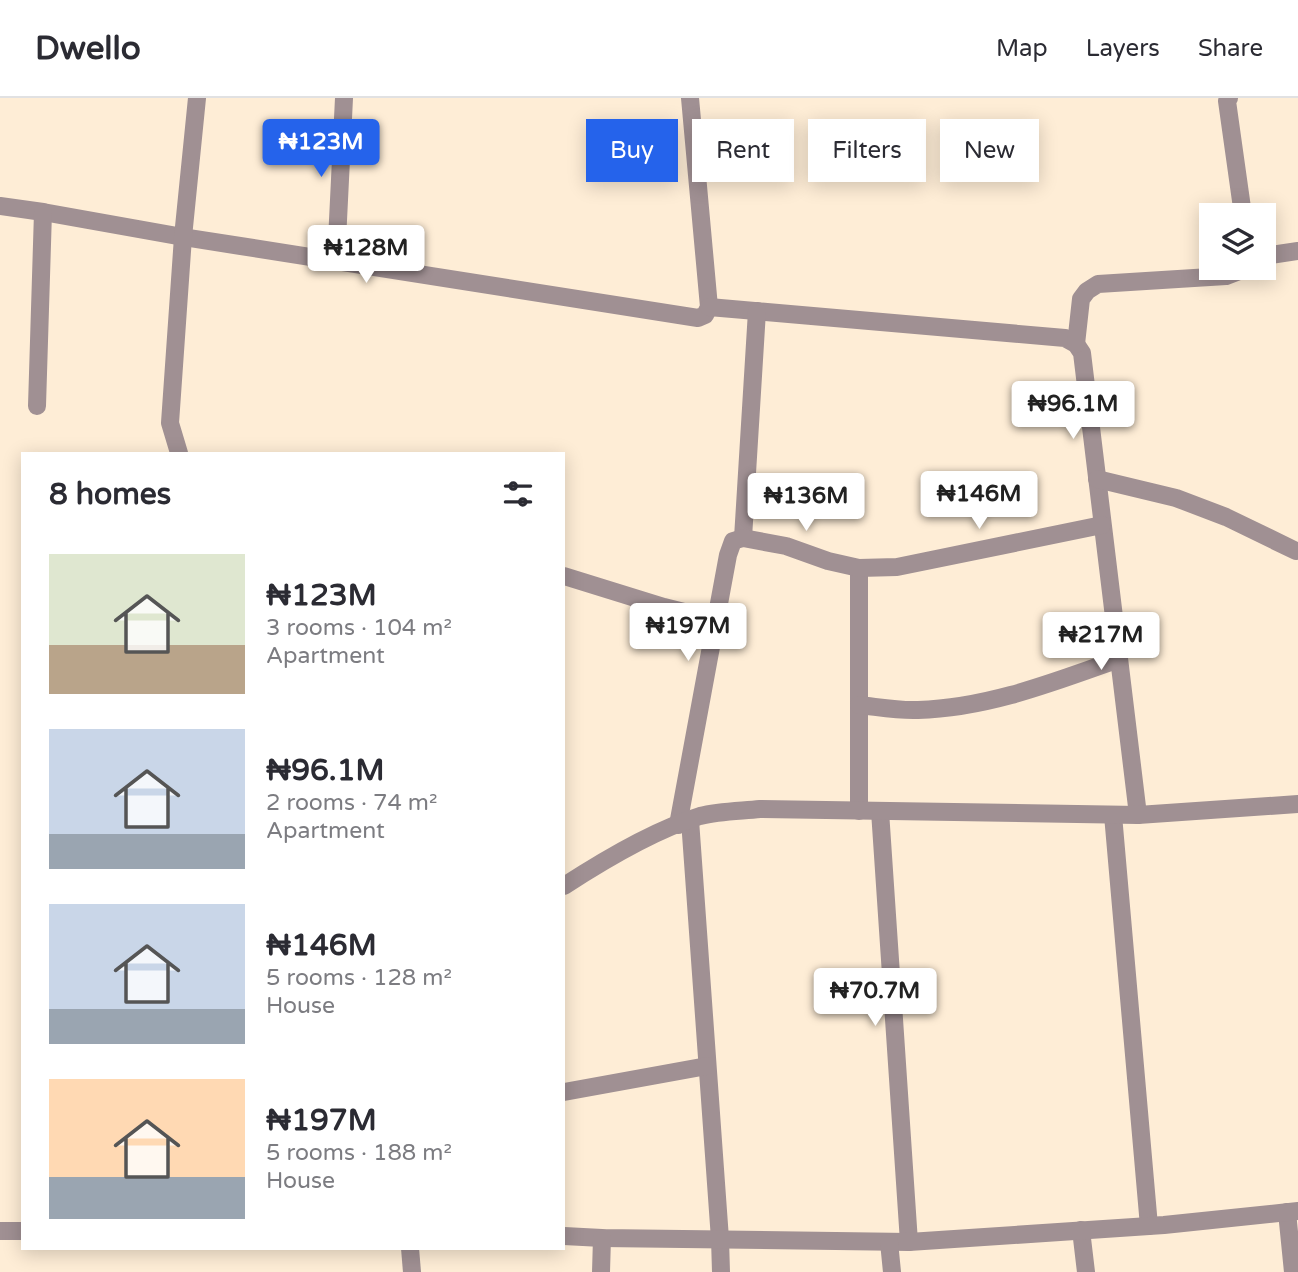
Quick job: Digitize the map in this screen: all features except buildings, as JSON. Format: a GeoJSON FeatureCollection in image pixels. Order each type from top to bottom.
{"type":"FeatureCollection","features":[{"type":"Feature","properties":{"kind":"street"},"geometry":{"type":"LineString","coordinates":[[179,452],[170,423],[183,237],[197,98]]}},
{"type":"Feature","properties":{"kind":"street"},"geometry":{"type":"LineString","coordinates":[[336,261],[344,98]]}},
{"type":"Feature","properties":{"kind":"street"},"geometry":{"type":"LineString","coordinates":[[0,206],[698,318],[705,315],[709,307],[690,98]]}},
{"type":"Feature","properties":{"kind":"street"},"geometry":{"type":"LineString","coordinates":[[1229,98],[1227,101],[1241,203]]}},
{"type":"Feature","properties":{"kind":"street"},"geometry":{"type":"LineString","coordinates":[[37,406],[43,212]]}},
{"type":"Feature","properties":{"kind":"street"},"geometry":{"type":"LineString","coordinates":[[1276,254],[1298,251]]}},
{"type":"Feature","properties":{"kind":"street"},"geometry":{"type":"LineString","coordinates":[[1076,344],[1081,299],[1098,284],[1199,278]]}},
{"type":"Feature","properties":{"kind":"street"},"geometry":{"type":"LineString","coordinates":[[709,307],[1065,338],[1076,344],[1082,353],[1138,815]]}},
{"type":"Feature","properties":{"kind":"street"},"geometry":{"type":"LineString","coordinates":[[743,538],[757,311]]}},
{"type":"Feature","properties":{"kind":"street"},"geometry":{"type":"LineString","coordinates":[[1097,480],[1176,498],[1226,517],[1297,552]]}},
{"type":"Feature","properties":{"kind":"street"},"geometry":{"type":"LineString","coordinates":[[721,1272],[707,1066],[684,822],[716,620],[733,541],[743,538],[786,546],[828,561],[859,568],[897,567],[1102,525]]}},
{"type":"Feature","properties":{"kind":"street"},"geometry":{"type":"LineString","coordinates":[[859,568],[859,811]]}},
{"type":"Feature","properties":{"kind":"street"},"geometry":{"type":"LineString","coordinates":[[565,576],[716,620]]}},
{"type":"Feature","properties":{"kind":"street"},"geometry":{"type":"LineString","coordinates":[[859,705],[917,711],[971,704],[1024,692],[1119,659]]}},
{"type":"Feature","properties":{"kind":"street"},"geometry":{"type":"LineString","coordinates":[[565,885],[604,860],[702,815],[760,809],[1138,815],[1298,804]]}},
{"type":"Feature","properties":{"kind":"street"},"geometry":{"type":"LineString","coordinates":[[880,811],[909,1242]]}},
{"type":"Feature","properties":{"kind":"street"},"geometry":{"type":"LineString","coordinates":[[1113,814],[1149,1226]]}},
{"type":"Feature","properties":{"kind":"street"},"geometry":{"type":"LineString","coordinates":[[565,1092],[707,1066]]}},
{"type":"Feature","properties":{"kind":"street"},"geometry":{"type":"LineString","coordinates":[[565,1236],[909,1242],[1149,1226],[1293,1212],[1293,1272]]}},
{"type":"Feature","properties":{"kind":"street"},"geometry":{"type":"LineString","coordinates":[[1081,1230],[1086,1272]]}},
{"type":"Feature","properties":{"kind":"street"},"geometry":{"type":"LineString","coordinates":[[0,1231],[21,1231]]}},
{"type":"Feature","properties":{"kind":"street"},"geometry":{"type":"LineString","coordinates":[[601,1272],[602,1238]]}},
{"type":"Feature","properties":{"kind":"street"},"geometry":{"type":"LineString","coordinates":[[889,1242],[892,1272]]}},
{"type":"Feature","properties":{"kind":"street"},"geometry":{"type":"LineString","coordinates":[[410,1250],[412,1272]]}}]}
